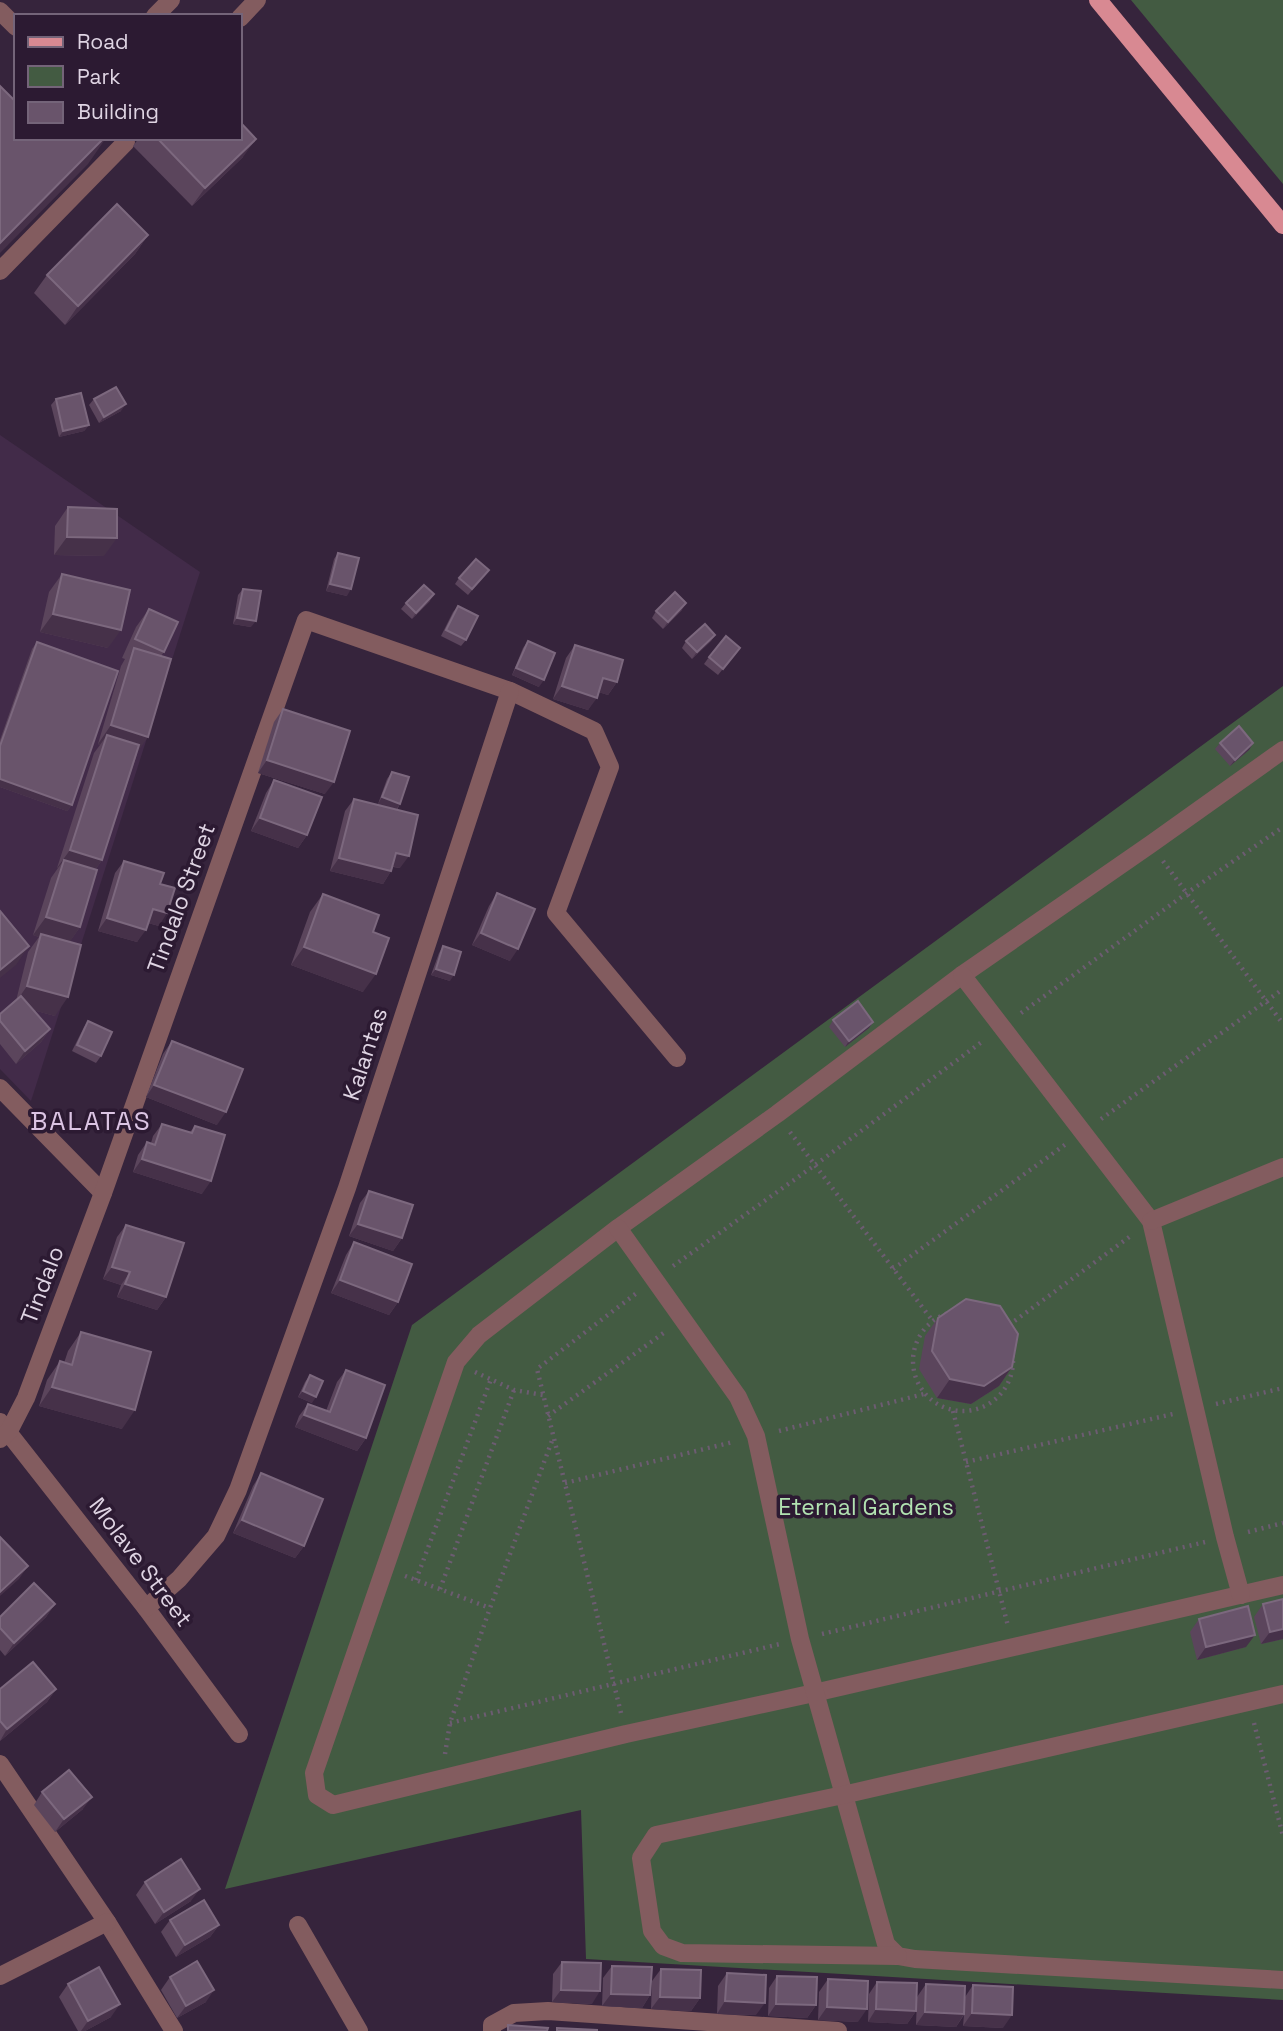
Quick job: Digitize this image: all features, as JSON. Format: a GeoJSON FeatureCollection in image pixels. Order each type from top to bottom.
{"type":"FeatureCollection","features":[{"type":"Feature","properties":{"kind":"main road"},"geometry":{"type":"LineString","coordinates":[[1098,0],[1283,225]]}},
{"type":"Feature","properties":{"kind":"street"},"geometry":{"type":"LineString","coordinates":[[157,14],[171,0]]}},
{"type":"Feature","properties":{"kind":"street"},"geometry":{"type":"LineString","coordinates":[[242,16],[257,0]]}},
{"type":"Feature","properties":{"kind":"street"},"geometry":{"type":"LineString","coordinates":[[0,11],[14,25]]}},
{"type":"Feature","properties":{"kind":"street"},"geometry":{"type":"LineString","coordinates":[[0,271],[125,140]]}},
{"type":"Feature","properties":{"kind":"street","name":"Tindalo Street"},"geometry":{"type":"LineString","coordinates":[[103,1193],[306,620],[510,691]]}},
{"type":"Feature","properties":{"kind":"street"},"geometry":{"type":"LineString","coordinates":[[510,691],[594,732],[610,767],[556,914],[677,1058]]}},
{"type":"Feature","properties":{"kind":"street","name":"Kalantas"},"geometry":{"type":"LineString","coordinates":[[146,1608],[179,1580],[216,1536],[238,1490],[346,1188],[510,691]]}},
{"type":"Feature","properties":{"kind":"street"},"geometry":{"type":"LineString","coordinates":[[1283,750],[962,975],[777,1114],[618,1228],[479,1335],[456,1362],[314,1773],[317,1795],[333,1805],[626,1734],[1283,1585]]}},
{"type":"Feature","properties":{"kind":"street"},"geometry":{"type":"LineString","coordinates":[[962,975],[1150,1221],[1241,1595]]}},
{"type":"Feature","properties":{"kind":"street"},"geometry":{"type":"LineString","coordinates":[[0,1088],[103,1193]]}},
{"type":"Feature","properties":{"kind":"street"},"geometry":{"type":"LineString","coordinates":[[1150,1221],[1283,1167]]}},
{"type":"Feature","properties":{"kind":"street","name":"Tindalo"},"geometry":{"type":"LineString","coordinates":[[3,1431],[26,1398],[103,1193]]}},
{"type":"Feature","properties":{"kind":"street"},"geometry":{"type":"LineString","coordinates":[[618,1228],[737,1397],[756,1436],[814,1693],[886,1944],[898,1956]]}},
{"type":"Feature","properties":{"kind":"street","name":"Molave Street"},"geometry":{"type":"LineString","coordinates":[[3,1431],[146,1608],[239,1734]]}},
{"type":"Feature","properties":{"kind":"street"},"geometry":{"type":"LineString","coordinates":[[1283,1694],[656,1835],[641,1858],[652,1931],[663,1947],[682,1953],[898,1956],[1283,1980]]}},
{"type":"Feature","properties":{"kind":"street"},"geometry":{"type":"LineString","coordinates":[[0,1764],[107,1922],[174,2031]]}},
{"type":"Feature","properties":{"kind":"street"},"geometry":{"type":"LineString","coordinates":[[0,1976],[107,1922]]}},
{"type":"Feature","properties":{"kind":"street"},"geometry":{"type":"LineString","coordinates":[[298,1925],[359,2031]]}},
{"type":"Feature","properties":{"kind":"street"},"geometry":{"type":"LineString","coordinates":[[492,2031],[492,2025],[514,2013],[548,2011],[706,2026],[838,2031]]}},
{"type":"Feature","properties":{"kind":"path"},"geometry":{"type":"LineString","coordinates":[[626,1734],[537,1369],[654,1279],[816,1166],[1002,1026],[1283,827]]}},
{"type":"Feature","properties":{"kind":"path"},"geometry":{"type":"LineString","coordinates":[[1151,844],[1283,1024]]}},
{"type":"Feature","properties":{"kind":"path"},"geometry":{"type":"LineString","coordinates":[[777,1114],[932,1320]]}},
{"type":"Feature","properties":{"kind":"path"},"geometry":{"type":"LineString","coordinates":[[1002,1329],[1150,1221]]}},
{"type":"Feature","properties":{"kind":"path"},"geometry":{"type":"LineString","coordinates":[[956,1311],[982,1314],[1002,1329],[1013,1358],[1007,1388],[984,1408],[953,1411],[937,1405],[924,1394],[913,1369],[916,1342],[932,1320],[956,1311]]}},
{"type":"Feature","properties":{"kind":"path"},"geometry":{"type":"LineString","coordinates":[[548,1416],[683,1319]]}},
{"type":"Feature","properties":{"kind":"path"},"geometry":{"type":"LineString","coordinates":[[456,1362],[514,1390],[543,1395]]}},
{"type":"Feature","properties":{"kind":"path"},"geometry":{"type":"LineString","coordinates":[[416,1580],[491,1379]]}},
{"type":"Feature","properties":{"kind":"path"},"geometry":{"type":"LineString","coordinates":[[966,1462],[1283,1388]]}},
{"type":"Feature","properties":{"kind":"path"},"geometry":{"type":"LineString","coordinates":[[440,1589],[514,1390]]}},
{"type":"Feature","properties":{"kind":"path"},"geometry":{"type":"LineString","coordinates":[[953,1411],[1014,1647]]}},
{"type":"Feature","properties":{"kind":"path"},"geometry":{"type":"LineString","coordinates":[[442,1780],[450,1723],[554,1437]]}},
{"type":"Feature","properties":{"kind":"path"},"geometry":{"type":"LineString","coordinates":[[450,1723],[1283,1523]]}},
{"type":"Feature","properties":{"kind":"path"},"geometry":{"type":"LineString","coordinates":[[385,1568],[490,1608]]}},
{"type":"Feature","properties":{"kind":"path"},"geometry":{"type":"LineString","coordinates":[[1249,1702],[1283,1836]]}},
{"type":"Feature","properties":{"kind":"shaded area"},"geometry":{"type":"Polygon","coordinates":[[[0,435],[200,572],[31,1101],[0,1069],[0,435]]]}},
{"type":"Feature","properties":{"kind":"green space"},"geometry":{"type":"Polygon","coordinates":[[[1131,0],[1283,0],[1283,184],[1131,0]]]}},
{"type":"Feature","properties":{"kind":"green space","name":"Eternal Gardens"},"geometry":{"type":"Polygon","coordinates":[[[1283,686],[1283,2000],[586,1959],[581,1810],[225,1889],[412,1325],[1283,686]]]}},
{"type":"Feature","properties":{"kind":"building"},"geometry":{"type":"Polygon","coordinates":[[[0,86],[14,100],[14,140],[102,140],[0,243],[0,86]]]}},
{"type":"Feature","properties":{"kind":"building"},"geometry":{"type":"Polygon","coordinates":[[[242,124],[256,139],[205,188],[159,140],[242,140],[242,124]]]}},
{"type":"Feature","properties":{"kind":"building"},"geometry":{"type":"Polygon","coordinates":[[[117,204],[148,235],[78,306],[47,275],[117,204]]]}},
{"type":"Feature","properties":{"kind":"building"},"geometry":{"type":"Polygon","coordinates":[[[116,387],[126,404],[104,417],[94,399],[116,387]]]}},
{"type":"Feature","properties":{"kind":"building"},"geometry":{"type":"Polygon","coordinates":[[[81,393],[89,425],[63,431],[56,399],[81,393]]]}},
{"type":"Feature","properties":{"kind":"building"},"geometry":{"type":"Polygon","coordinates":[[[68,507],[117,509],[117,538],[67,537],[68,507]]]}},
{"type":"Feature","properties":{"kind":"building"},"geometry":{"type":"Polygon","coordinates":[[[338,553],[359,558],[351,589],[330,584],[338,553]]]}},
{"type":"Feature","properties":{"kind":"building"},"geometry":{"type":"Polygon","coordinates":[[[476,559],[489,570],[472,589],[459,578],[476,559]]]}},
{"type":"Feature","properties":{"kind":"building"},"geometry":{"type":"Polygon","coordinates":[[[62,574],[130,590],[121,630],[53,614],[62,574]]]}},
{"type":"Feature","properties":{"kind":"building"},"geometry":{"type":"Polygon","coordinates":[[[424,585],[434,594],[416,613],[406,603],[424,585]]]}},
{"type":"Feature","properties":{"kind":"building"},"geometry":{"type":"Polygon","coordinates":[[[243,589],[261,591],[256,621],[237,618],[243,589]]]}},
{"type":"Feature","properties":{"kind":"building"},"geometry":{"type":"Polygon","coordinates":[[[675,592],[686,603],[668,622],[656,611],[675,592]]]}},
{"type":"Feature","properties":{"kind":"building"},"geometry":{"type":"Polygon","coordinates":[[[458,606],[478,616],[466,640],[446,630],[458,606]]]}},
{"type":"Feature","properties":{"kind":"building"},"geometry":{"type":"Polygon","coordinates":[[[149,609],[178,622],[164,652],[135,639],[149,609]]]}},
{"type":"Feature","properties":{"kind":"building"},"geometry":{"type":"Polygon","coordinates":[[[705,624],[715,635],[697,652],[686,641],[705,624]]]}},
{"type":"Feature","properties":{"kind":"building"},"geometry":{"type":"Polygon","coordinates":[[[726,636],[740,648],[723,669],[709,657],[726,636]]]}},
{"type":"Feature","properties":{"kind":"building"},"geometry":{"type":"Polygon","coordinates":[[[528,641],[555,653],[544,680],[516,668],[528,641]]]}},
{"type":"Feature","properties":{"kind":"building"},"geometry":{"type":"Polygon","coordinates":[[[37,642],[118,671],[72,805],[0,779],[0,746],[37,642]]]}},
{"type":"Feature","properties":{"kind":"building"},"geometry":{"type":"Polygon","coordinates":[[[575,645],[623,660],[617,682],[603,678],[597,698],[562,686],[575,645]]]}},
{"type":"Feature","properties":{"kind":"building"},"geometry":{"type":"Polygon","coordinates":[[[134,648],[171,659],[148,737],[111,725],[134,648]]]}},
{"type":"Feature","properties":{"kind":"building"},"geometry":{"type":"Polygon","coordinates":[[[283,709],[350,731],[334,782],[267,760],[283,709]]]}},
{"type":"Feature","properties":{"kind":"building"},"geometry":{"type":"Polygon","coordinates":[[[1239,726],[1253,743],[1235,760],[1220,743],[1239,726]]]}},
{"type":"Feature","properties":{"kind":"building"},"geometry":{"type":"Polygon","coordinates":[[[107,735],[139,745],[102,860],[70,850],[107,735]]]}},
{"type":"Feature","properties":{"kind":"building"},"geometry":{"type":"Polygon","coordinates":[[[392,772],[409,777],[400,804],[382,797],[392,772]]]}},
{"type":"Feature","properties":{"kind":"building"},"geometry":{"type":"Polygon","coordinates":[[[274,780],[322,797],[307,835],[260,818],[274,780]]]}},
{"type":"Feature","properties":{"kind":"building"},"geometry":{"type":"Polygon","coordinates":[[[354,799],[418,815],[409,856],[396,853],[391,871],[339,858],[354,799]]]}},
{"type":"Feature","properties":{"kind":"building"},"geometry":{"type":"Polygon","coordinates":[[[64,860],[97,870],[80,927],[46,917],[64,860]]]}},
{"type":"Feature","properties":{"kind":"building"},"geometry":{"type":"Polygon","coordinates":[[[124,861],[164,873],[160,884],[175,888],[167,913],[153,909],[146,930],[107,918],[124,861]]]}},
{"type":"Feature","properties":{"kind":"building"},"geometry":{"type":"Polygon","coordinates":[[[497,893],[535,909],[518,949],[481,933],[497,893]]]}},
{"type":"Feature","properties":{"kind":"building"},"geometry":{"type":"Polygon","coordinates":[[[323,894],[379,915],[373,932],[389,938],[376,974],[304,947],[323,894]]]}},
{"type":"Feature","properties":{"kind":"building"},"geometry":{"type":"Polygon","coordinates":[[[0,911],[29,946],[0,970],[0,911]]]}},
{"type":"Feature","properties":{"kind":"building"},"geometry":{"type":"Polygon","coordinates":[[[41,934],[81,945],[68,997],[27,986],[41,934]]]}},
{"type":"Feature","properties":{"kind":"building"},"geometry":{"type":"Polygon","coordinates":[[[443,946],[461,952],[454,975],[436,969],[443,946]]]}},
{"type":"Feature","properties":{"kind":"building"},"geometry":{"type":"Polygon","coordinates":[[[21,996],[50,1029],[25,1051],[0,1021],[0,1014],[21,996]]]}},
{"type":"Feature","properties":{"kind":"building"},"geometry":{"type":"Polygon","coordinates":[[[858,1001],[873,1022],[849,1041],[833,1020],[858,1001]]]}},
{"type":"Feature","properties":{"kind":"building"},"geometry":{"type":"Polygon","coordinates":[[[88,1021],[112,1032],[101,1056],[77,1045],[88,1021]]]}},
{"type":"Feature","properties":{"kind":"building"},"geometry":{"type":"Polygon","coordinates":[[[172,1041],[243,1069],[226,1112],[154,1085],[172,1041]]]}},
{"type":"Feature","properties":{"kind":"building"},"geometry":{"type":"Polygon","coordinates":[[[162,1124],[192,1133],[195,1126],[225,1135],[211,1181],[142,1159],[147,1142],[155,1145],[162,1124]]]}},
{"type":"Feature","properties":{"kind":"building"},"geometry":{"type":"Polygon","coordinates":[[[369,1191],[413,1205],[402,1238],[358,1224],[369,1191]]]}},
{"type":"Feature","properties":{"kind":"building"},"geometry":{"type":"Polygon","coordinates":[[[126,1225],[184,1243],[166,1297],[125,1284],[130,1272],[112,1267],[126,1225]]]}},
{"type":"Feature","properties":{"kind":"building"},"geometry":{"type":"Polygon","coordinates":[[[354,1242],[412,1264],[398,1302],[340,1280],[354,1242]]]}},
{"type":"Feature","properties":{"kind":"building"},"geometry":{"type":"Polygon","coordinates":[[[966,1299],[1000,1306],[1018,1334],[1012,1367],[984,1386],[950,1379],[932,1351],[938,1318],[966,1299]]]}},
{"type":"Feature","properties":{"kind":"building"},"geometry":{"type":"Polygon","coordinates":[[[81,1332],[151,1352],[135,1410],[52,1387],[60,1361],[72,1365],[81,1332]]]}},
{"type":"Feature","properties":{"kind":"building"},"geometry":{"type":"Polygon","coordinates":[[[346,1370],[385,1385],[366,1438],[304,1415],[308,1404],[330,1412],[346,1370]]]}},
{"type":"Feature","properties":{"kind":"building"},"geometry":{"type":"Polygon","coordinates":[[[310,1375],[323,1381],[316,1397],[303,1391],[310,1375]]]}},
{"type":"Feature","properties":{"kind":"building"},"geometry":{"type":"Polygon","coordinates":[[[261,1473],[323,1499],[304,1546],[242,1520],[261,1473]]]}},
{"type":"Feature","properties":{"kind":"building"},"geometry":{"type":"Polygon","coordinates":[[[0,1537],[28,1566],[0,1592],[0,1537]]]}},
{"type":"Feature","properties":{"kind":"building"},"geometry":{"type":"Polygon","coordinates":[[[34,1583],[55,1604],[14,1643],[0,1628],[0,1617],[34,1583]]]}},
{"type":"Feature","properties":{"kind":"building"},"geometry":{"type":"Polygon","coordinates":[[[1283,1599],[1283,1629],[1270,1632],[1263,1604],[1283,1599]]]}},
{"type":"Feature","properties":{"kind":"building"},"geometry":{"type":"Polygon","coordinates":[[[1248,1606],[1255,1635],[1206,1647],[1199,1619],[1248,1606]]]}},
{"type":"Feature","properties":{"kind":"building"},"geometry":{"type":"Polygon","coordinates":[[[33,1662],[56,1689],[7,1729],[0,1721],[0,1689],[33,1662]]]}},
{"type":"Feature","properties":{"kind":"building"},"geometry":{"type":"Polygon","coordinates":[[[69,1770],[92,1797],[64,1819],[42,1792],[69,1770]]]}},
{"type":"Feature","properties":{"kind":"building"},"geometry":{"type":"Polygon","coordinates":[[[181,1859],[200,1889],[164,1912],[145,1882],[181,1859]]]}},
{"type":"Feature","properties":{"kind":"building"},"geometry":{"type":"Polygon","coordinates":[[[204,1900],[219,1925],[185,1945],[170,1920],[204,1900]]]}},
{"type":"Feature","properties":{"kind":"building"},"geometry":{"type":"Polygon","coordinates":[[[197,1961],[214,1990],[186,2006],[170,1977],[197,1961]]]}},
{"type":"Feature","properties":{"kind":"building"},"geometry":{"type":"Polygon","coordinates":[[[562,1962],[601,1963],[600,1991],[561,1990],[562,1962]]]}},
{"type":"Feature","properties":{"kind":"building"},"geometry":{"type":"Polygon","coordinates":[[[612,1966],[652,1967],[650,1995],[611,1994],[612,1966]]]}},
{"type":"Feature","properties":{"kind":"building"},"geometry":{"type":"Polygon","coordinates":[[[99,1967],[120,2004],[88,2021],[68,1984],[99,1967]]]}},
{"type":"Feature","properties":{"kind":"building"},"geometry":{"type":"Polygon","coordinates":[[[661,1969],[701,1970],[700,1998],[660,1997],[661,1969]]]}},
{"type":"Feature","properties":{"kind":"building"},"geometry":{"type":"Polygon","coordinates":[[[727,1973],[766,1975],[765,2003],[725,2001],[727,1973]]]}},
{"type":"Feature","properties":{"kind":"building"},"geometry":{"type":"Polygon","coordinates":[[[777,1976],[817,1977],[816,2005],[776,2004],[777,1976]]]}},
{"type":"Feature","properties":{"kind":"building"},"geometry":{"type":"Polygon","coordinates":[[[828,1979],[868,1981],[867,2009],[827,2007],[828,1979]]]}},
{"type":"Feature","properties":{"kind":"building"},"geometry":{"type":"Polygon","coordinates":[[[877,1982],[917,1983],[916,2011],[876,2009],[877,1982]]]}},
{"type":"Feature","properties":{"kind":"building"},"geometry":{"type":"Polygon","coordinates":[[[926,1984],[965,1986],[964,2014],[925,2012],[926,1984]]]}},
{"type":"Feature","properties":{"kind":"building"},"geometry":{"type":"Polygon","coordinates":[[[973,1985],[1013,1987],[1012,2015],[972,2013],[973,1985]]]}},
{"type":"Feature","properties":{"kind":"building"},"geometry":{"type":"Polygon","coordinates":[[[508,2025],[548,2028],[547,2031],[508,2031],[508,2025]]]}},
{"type":"Feature","properties":{"kind":"building"},"geometry":{"type":"Polygon","coordinates":[[[557,2028],[597,2030],[597,2031],[557,2031],[557,2028]]]}},
{"type":"Feature","properties":{"kind":"district","name":"BALATAS"},"geometry":{"type":"Point","coordinates":[91,1121]}}]}
